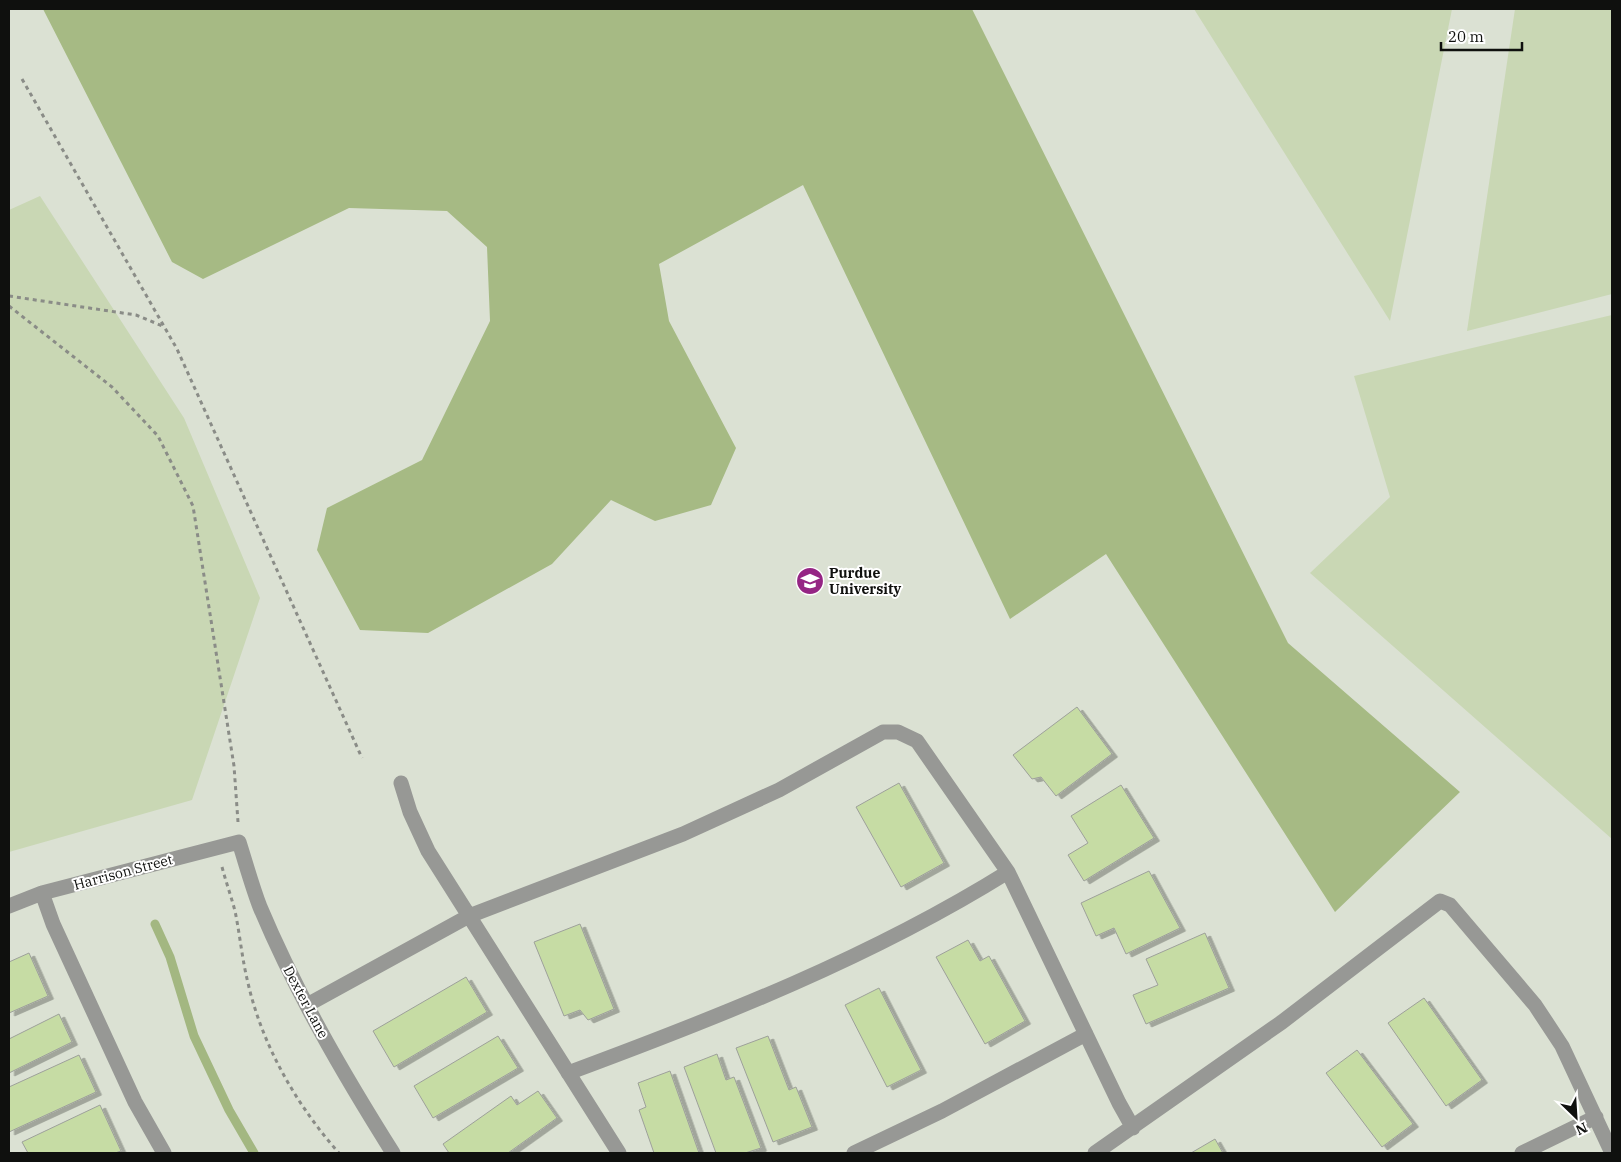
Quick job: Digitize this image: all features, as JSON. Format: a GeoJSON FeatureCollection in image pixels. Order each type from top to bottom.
{"type":"FeatureCollection","features":[{"type":"Feature","properties":{"kind":"street"},"geometry":{"type":"LineString","coordinates":[[307,1005],[469,916],[683,834],[779,790],[883,732],[898,732],[917,741],[1008,872],[1119,1103],[1134,1128]]}},
{"type":"Feature","properties":{"kind":"street"},"geometry":{"type":"LineString","coordinates":[[401,783],[410,812],[428,851],[619,1153]]}},
{"type":"Feature","properties":{"kind":"street","name":"Harrison Street"},"geometry":{"type":"LineString","coordinates":[[9,906],[42,893],[239,842]]}},
{"type":"Feature","properties":{"kind":"street","name":"Dexter Lane"},"geometry":{"type":"LineString","coordinates":[[239,842],[260,906],[307,1005],[366,1111],[393,1153]]}},
{"type":"Feature","properties":{"kind":"street"},"geometry":{"type":"LineString","coordinates":[[568,1072],[713,1019],[827,968],[982,888],[1008,872]]}},
{"type":"Feature","properties":{"kind":"street"},"geometry":{"type":"LineString","coordinates":[[42,893],[53,924],[135,1102],[164,1153]]}},
{"type":"Feature","properties":{"kind":"street"},"geometry":{"type":"LineString","coordinates":[[1095,1153],[1134,1128],[1282,1022],[1440,901],[1450,904],[1534,1005],[1562,1046],[1612,1153]]}},
{"type":"Feature","properties":{"kind":"street"},"geometry":{"type":"LineString","coordinates":[[854,1153],[942,1111],[1086,1034]]}},
{"type":"Feature","properties":{"kind":"street"},"geometry":{"type":"LineString","coordinates":[[1522,1153],[1596,1117]]}},
{"type":"Feature","properties":{"kind":"path"},"geometry":{"type":"LineString","coordinates":[[22,79],[177,349],[362,758]]}},
{"type":"Feature","properties":{"kind":"path"},"geometry":{"type":"LineString","coordinates":[[9,296],[136,315],[165,327]]}},
{"type":"Feature","properties":{"kind":"path"},"geometry":{"type":"LineString","coordinates":[[9,306],[112,387],[158,436],[193,506],[234,766],[239,842]]}},
{"type":"Feature","properties":{"kind":"path"},"geometry":{"type":"LineString","coordinates":[[216,848],[234,910],[248,984],[262,1025],[283,1074],[324,1135],[340,1153]]}},
{"type":"Feature","properties":{"kind":"shaded area","name":"Purdue University"},"geometry":{"type":"Polygon","coordinates":[[[9,9],[1612,9],[1612,1153],[9,1153],[9,9]]]}},
{"type":"Feature","properties":{"kind":"green space"},"geometry":{"type":"Polygon","coordinates":[[[43,9],[972,9],[1288,643],[1460,792],[1335,912],[1106,554],[1010,619],[803,185],[659,264],[669,321],[736,448],[711,505],[655,521],[611,500],[552,564],[428,633],[360,630],[317,550],[327,508],[422,460],[490,321],[487,247],[447,211],[349,208],[203,279],[172,262],[43,9]]]}},
{"type":"Feature","properties":{"kind":"green space"},"geometry":{"type":"Polygon","coordinates":[[[1194,9],[1452,9],[1390,321],[1194,9]]]}},
{"type":"Feature","properties":{"kind":"green space"},"geometry":{"type":"Polygon","coordinates":[[[1515,9],[1612,9],[1612,294],[1467,331],[1515,9]]]}},
{"type":"Feature","properties":{"kind":"green space"},"geometry":{"type":"Polygon","coordinates":[[[40,196],[184,418],[260,598],[192,800],[9,852],[9,210],[40,196]]]}},
{"type":"Feature","properties":{"kind":"green space"},"geometry":{"type":"Polygon","coordinates":[[[1612,315],[1612,839],[1310,573],[1390,497],[1354,376],[1612,315]]]}},
{"type":"Feature","properties":{"kind":"building"},"geometry":{"type":"Polygon","coordinates":[[[1077,707],[1112,754],[1056,796],[1041,777],[1032,779],[1013,755],[1077,707]]]}},
{"type":"Feature","properties":{"kind":"building"},"geometry":{"type":"Polygon","coordinates":[[[899,783],[944,863],[901,887],[856,807],[899,783]]]}},
{"type":"Feature","properties":{"kind":"building"},"geometry":{"type":"Polygon","coordinates":[[[1121,785],[1154,838],[1084,881],[1068,855],[1088,843],[1071,816],[1121,785]]]}},
{"type":"Feature","properties":{"kind":"building"},"geometry":{"type":"Polygon","coordinates":[[[1149,871],[1180,928],[1126,954],[1114,928],[1096,936],[1081,903],[1149,871]]]}},
{"type":"Feature","properties":{"kind":"building"},"geometry":{"type":"Polygon","coordinates":[[[580,924],[614,1009],[588,1020],[580,1010],[564,1016],[534,942],[580,924]]]}},
{"type":"Feature","properties":{"kind":"building"},"geometry":{"type":"Polygon","coordinates":[[[1205,933],[1229,988],[1146,1024],[1133,995],[1158,985],[1146,959],[1205,933]]]}},
{"type":"Feature","properties":{"kind":"building"},"geometry":{"type":"Polygon","coordinates":[[[968,940],[980,961],[989,956],[1025,1021],[985,1044],[936,957],[968,940]]]}},
{"type":"Feature","properties":{"kind":"building"},"geometry":{"type":"Polygon","coordinates":[[[29,953],[48,996],[9,1013],[9,962],[29,953]]]}},
{"type":"Feature","properties":{"kind":"building"},"geometry":{"type":"Polygon","coordinates":[[[466,977],[487,1012],[394,1067],[373,1031],[466,977]]]}},
{"type":"Feature","properties":{"kind":"building"},"geometry":{"type":"Polygon","coordinates":[[[879,988],[921,1070],[887,1087],[845,1005],[879,988]]]}},
{"type":"Feature","properties":{"kind":"building"},"geometry":{"type":"Polygon","coordinates":[[[1424,998],[1482,1080],[1446,1106],[1388,1023],[1424,998]]]}},
{"type":"Feature","properties":{"kind":"building"},"geometry":{"type":"Polygon","coordinates":[[[59,1014],[72,1042],[9,1073],[9,1039],[59,1014]]]}},
{"type":"Feature","properties":{"kind":"building"},"geometry":{"type":"Polygon","coordinates":[[[498,1036],[518,1068],[433,1118],[414,1086],[498,1036]]]}},
{"type":"Feature","properties":{"kind":"building"},"geometry":{"type":"Polygon","coordinates":[[[768,1036],[789,1090],[796,1087],[812,1127],[773,1142],[736,1048],[768,1036]]]}},
{"type":"Feature","properties":{"kind":"building"},"geometry":{"type":"Polygon","coordinates":[[[1357,1050],[1413,1124],[1382,1147],[1326,1073],[1357,1050]]]}},
{"type":"Feature","properties":{"kind":"building"},"geometry":{"type":"Polygon","coordinates":[[[717,1054],[726,1080],[734,1077],[761,1148],[745,1153],[716,1153],[684,1067],[717,1054]]]}},
{"type":"Feature","properties":{"kind":"building"},"geometry":{"type":"Polygon","coordinates":[[[79,1055],[96,1092],[9,1132],[9,1087],[79,1055]]]}},
{"type":"Feature","properties":{"kind":"building"},"geometry":{"type":"Polygon","coordinates":[[[670,1071],[699,1153],[654,1153],[639,1110],[646,1107],[638,1083],[670,1071]]]}},
{"type":"Feature","properties":{"kind":"building"},"geometry":{"type":"Polygon","coordinates":[[[538,1091],[557,1118],[508,1153],[449,1153],[443,1144],[511,1096],[517,1105],[538,1091]]]}},
{"type":"Feature","properties":{"kind":"building"},"geometry":{"type":"Polygon","coordinates":[[[100,1105],[121,1151],[115,1153],[28,1153],[22,1142],[100,1105]]]}},
{"type":"Feature","properties":{"kind":"building"},"geometry":{"type":"Polygon","coordinates":[[[1215,1139],[1223,1153],[1191,1153],[1215,1139]]]}},
{"type":"Feature","properties":{"kind":"waterway"},"geometry":{"type":"LineString","coordinates":[[155,924],[170,957],[194,1036],[229,1110],[254,1153]]}},
{"type":"Feature","properties":{"kind":"place","name":"Purdue University"},"geometry":{"type":"Point","coordinates":[810,581]}}]}
